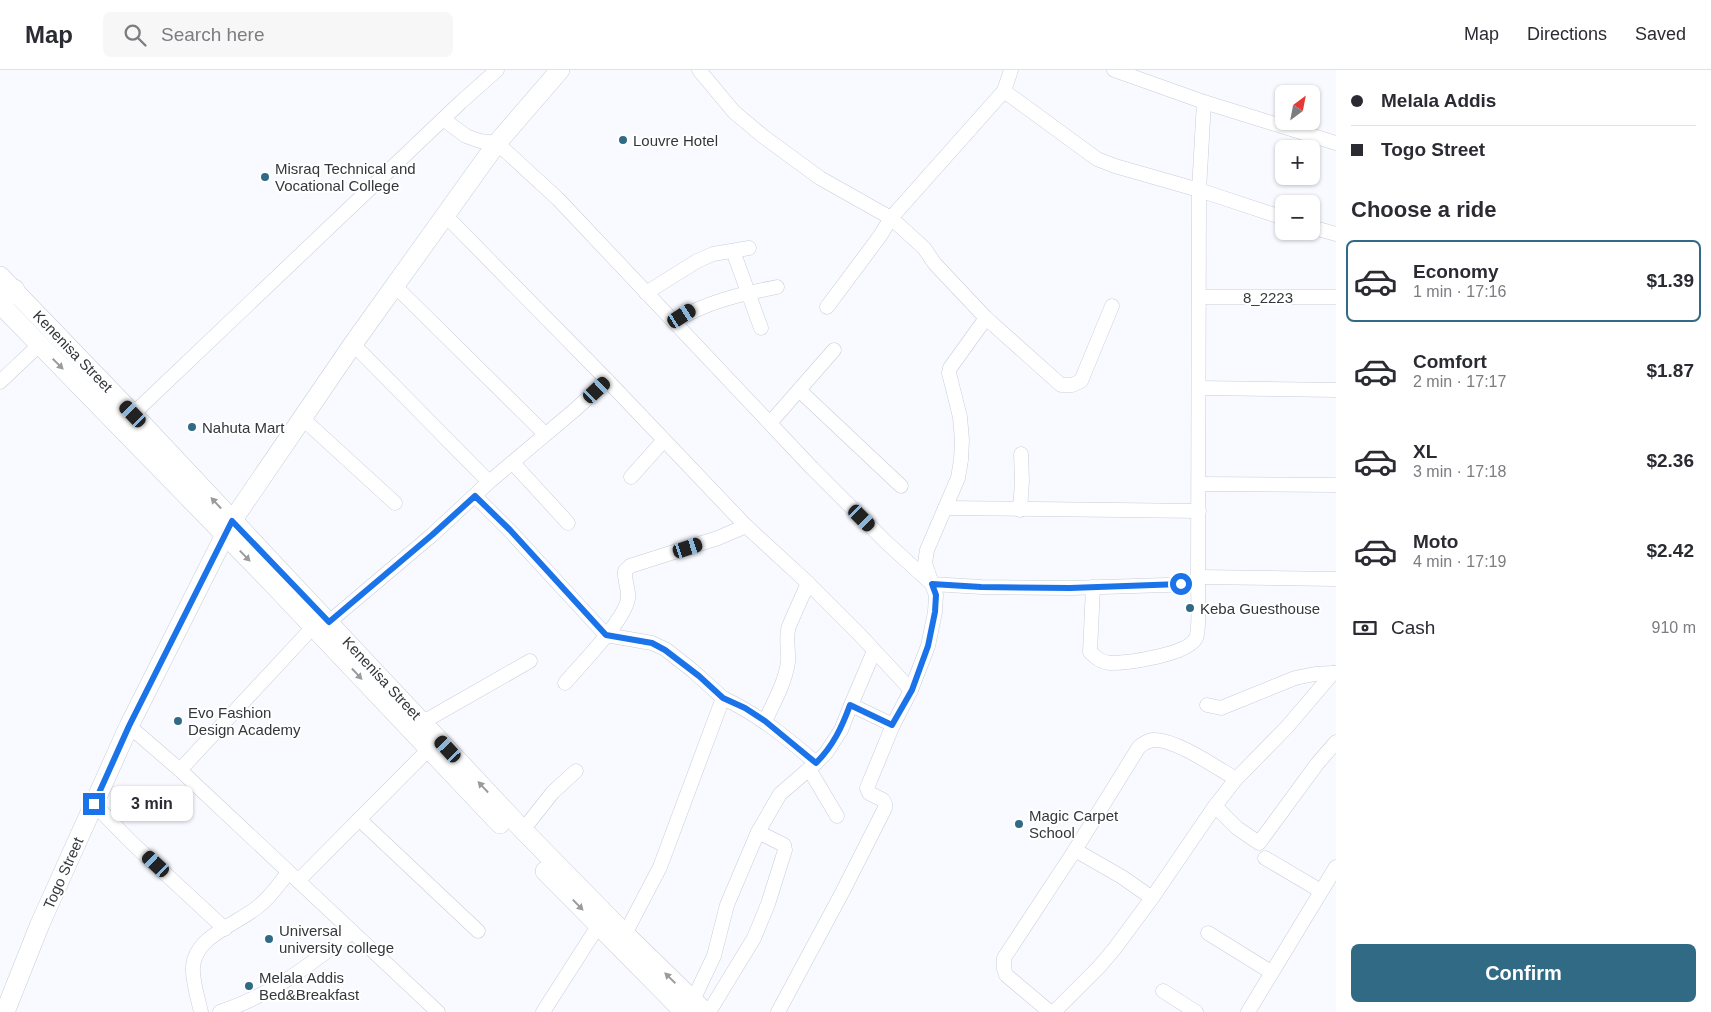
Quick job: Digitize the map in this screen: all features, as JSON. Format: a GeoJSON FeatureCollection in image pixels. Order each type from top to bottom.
{"type":"FeatureCollection","features":[{"type":"Feature","properties":{"kind":"main road","name":"Togo Street"},"geometry":{"type":"LineString","coordinates":[[7,1008],[40,924],[129,726],[228,528],[302,418],[497,143],[560,70]]}},
{"type":"Feature","properties":{"kind":"main road","name":"Kenenisa Street"},"geometry":{"type":"LineString","coordinates":[[4,293],[133,414],[228,528]]}},
{"type":"Feature","properties":{"kind":"main road","name":"Kenenisa Street"},"geometry":{"type":"LineString","coordinates":[[4,293],[39,345],[228,528],[321,624],[422,722],[523,830],[625,934],[689,1008]]}},
{"type":"Feature","properties":{"kind":"main road","name":"Kenenisa Street"},"geometry":{"type":"LineString","coordinates":[[321,624],[429,749],[598,926],[689,1008]]}},
{"type":"Feature","properties":{"kind":"street"},"geometry":{"type":"LineString","coordinates":[[133,414],[497,70]]}},
{"type":"Feature","properties":{"kind":"street"},"geometry":{"type":"LineString","coordinates":[[698,70],[734,112],[764,137],[820,178],[891,218],[924,248],[935,264],[986,318],[1061,385],[1072,385],[1081,381],[1112,306]]}},
{"type":"Feature","properties":{"kind":"street"},"geometry":{"type":"LineString","coordinates":[[827,307],[880,236],[891,218],[1004,91],[1011,70]]}},
{"type":"Feature","properties":{"kind":"street"},"geometry":{"type":"LineString","coordinates":[[1114,70],[1204,102],[1336,143]]}},
{"type":"Feature","properties":{"kind":"street"},"geometry":{"type":"LineString","coordinates":[[1004,91],[1097,159],[1275,215]]}},
{"type":"Feature","properties":{"kind":"street"},"geometry":{"type":"LineString","coordinates":[[1093,587],[1090,652],[1098,660],[1109,663],[1168,655],[1194,641],[1197,632],[1200,484],[1199,190],[1204,102]]}},
{"type":"Feature","properties":{"kind":"street"},"geometry":{"type":"LineString","coordinates":[[443,120],[466,136],[480,141],[497,143],[558,199],[770,423],[887,543],[932,584],[981,587],[1093,587],[1198,580],[1336,579]]}},
{"type":"Feature","properties":{"kind":"street"},"geometry":{"type":"LineString","coordinates":[[446,216],[607,380],[746,526],[808,583],[912,690]]}},
{"type":"Feature","properties":{"kind":"street"},"geometry":{"type":"LineString","coordinates":[[1320,230],[1336,234]]}},
{"type":"Feature","properties":{"kind":"street"},"geometry":{"type":"LineString","coordinates":[[646,293],[713,254],[749,248]]}},
{"type":"Feature","properties":{"kind":"street"},"geometry":{"type":"LineString","coordinates":[[732,251],[761,328]]}},
{"type":"Feature","properties":{"kind":"street"},"geometry":{"type":"LineString","coordinates":[[395,286],[544,434]]}},
{"type":"Feature","properties":{"kind":"street"},"geometry":{"type":"LineString","coordinates":[[674,322],[691,311],[748,292],[777,287]]}},
{"type":"Feature","properties":{"kind":"street","name":"8_2223"},"geometry":{"type":"LineString","coordinates":[[1200,297],[1336,297]]}},
{"type":"Feature","properties":{"kind":"street"},"geometry":{"type":"LineString","coordinates":[[778,1012],[843,891],[884,808],[883,800],[870,793],[868,788],[892,725],[912,690],[928,646],[935,612],[936,595],[925,563],[927,550],[958,478],[962,440],[960,416],[949,373],[950,368],[986,318]]}},
{"type":"Feature","properties":{"kind":"street"},"geometry":{"type":"LineString","coordinates":[[354,344],[489,482]]}},
{"type":"Feature","properties":{"kind":"street"},"geometry":{"type":"LineString","coordinates":[[0,382],[39,345]]}},
{"type":"Feature","properties":{"kind":"street"},"geometry":{"type":"LineString","coordinates":[[770,423],[834,350]]}},
{"type":"Feature","properties":{"kind":"street"},"geometry":{"type":"LineString","coordinates":[[180,770],[321,624],[432,535],[489,482],[577,408],[607,380]]}},
{"type":"Feature","properties":{"kind":"street"},"geometry":{"type":"LineString","coordinates":[[1200,388],[1336,390]]}},
{"type":"Feature","properties":{"kind":"street"},"geometry":{"type":"LineString","coordinates":[[799,390],[901,486]]}},
{"type":"Feature","properties":{"kind":"street"},"geometry":{"type":"LineString","coordinates":[[302,418],[395,502]]}},
{"type":"Feature","properties":{"kind":"street"},"geometry":{"type":"LineString","coordinates":[[631,477],[664,440]]}},
{"type":"Feature","properties":{"kind":"street"},"geometry":{"type":"LineString","coordinates":[[1020,510],[1021,454]]}},
{"type":"Feature","properties":{"kind":"street"},"geometry":{"type":"LineString","coordinates":[[513,463],[568,523]]}},
{"type":"Feature","properties":{"kind":"street"},"geometry":{"type":"LineString","coordinates":[[1200,484],[1336,485]]}},
{"type":"Feature","properties":{"kind":"street"},"geometry":{"type":"LineString","coordinates":[[475,496],[510,530],[606,635],[652,643],[665,650],[692,670],[723,698],[745,708],[765,721],[813,766],[837,816]]}},
{"type":"Feature","properties":{"kind":"street"},"geometry":{"type":"LineString","coordinates":[[946,508],[1199,511]]}},
{"type":"Feature","properties":{"kind":"street"},"geometry":{"type":"LineString","coordinates":[[566,683],[622,615],[628,597],[624,578],[625,571],[630,566],[711,541],[746,526]]}},
{"type":"Feature","properties":{"kind":"street"},"geometry":{"type":"LineString","coordinates":[[765,721],[786,675],[788,626],[808,583]]}},
{"type":"Feature","properties":{"kind":"street"},"geometry":{"type":"LineString","coordinates":[[689,1008],[714,956],[727,906],[758,832],[780,794],[826,753],[841,730],[874,651]]}},
{"type":"Feature","properties":{"kind":"street"},"geometry":{"type":"LineString","coordinates":[[422,722],[530,661]]}},
{"type":"Feature","properties":{"kind":"street"},"geometry":{"type":"LineString","coordinates":[[1207,705],[1221,708],[1295,678],[1335,673]]}},
{"type":"Feature","properties":{"kind":"street"},"geometry":{"type":"LineString","coordinates":[[1236,779],[1168,742],[1147,741],[1139,747],[1075,850],[1004,958],[1006,975],[1052,1012],[1099,967],[1152,898],[1215,806],[1236,779],[1287,727],[1335,673]]}},
{"type":"Feature","properties":{"kind":"street"},"geometry":{"type":"LineString","coordinates":[[625,934],[660,867],[723,698]]}},
{"type":"Feature","properties":{"kind":"street"},"geometry":{"type":"LineString","coordinates":[[850,705],[892,725]]}},
{"type":"Feature","properties":{"kind":"street"},"geometry":{"type":"LineString","coordinates":[[129,726],[180,770],[436,1012]]}},
{"type":"Feature","properties":{"kind":"street"},"geometry":{"type":"LineString","coordinates":[[1215,806],[1237,828],[1259,843],[1336,742]]}},
{"type":"Feature","properties":{"kind":"street"},"geometry":{"type":"LineString","coordinates":[[201,1012],[192,968],[200,946],[207,939],[261,904],[293,877],[359,819],[429,749]]}},
{"type":"Feature","properties":{"kind":"street"},"geometry":{"type":"LineString","coordinates":[[523,830],[553,792],[576,771]]}},
{"type":"Feature","properties":{"kind":"street"},"geometry":{"type":"LineString","coordinates":[[94,804],[130,841],[225,929]]}},
{"type":"Feature","properties":{"kind":"street"},"geometry":{"type":"LineString","coordinates":[[359,819],[478,932]]}},
{"type":"Feature","properties":{"kind":"street"},"geometry":{"type":"LineString","coordinates":[[689,1008],[754,938],[768,904],[785,850],[784,845],[758,832]]}},
{"type":"Feature","properties":{"kind":"street"},"geometry":{"type":"LineString","coordinates":[[1075,850],[1122,877],[1152,898]]}},
{"type":"Feature","properties":{"kind":"street"},"geometry":{"type":"LineString","coordinates":[[1265,858],[1321,891]]}},
{"type":"Feature","properties":{"kind":"street"},"geometry":{"type":"LineString","coordinates":[[1248,1012],[1336,867]]}},
{"type":"Feature","properties":{"kind":"street"},"geometry":{"type":"LineString","coordinates":[[543,1012],[598,926]]}},
{"type":"Feature","properties":{"kind":"street"},"geometry":{"type":"LineString","coordinates":[[220,1012],[249,1002],[290,979],[351,933]]}},
{"type":"Feature","properties":{"kind":"street"},"geometry":{"type":"LineString","coordinates":[[1208,933],[1271,972]]}},
{"type":"Feature","properties":{"kind":"street"},"geometry":{"type":"LineString","coordinates":[[1163,990],[1196,1012]]}},
{"type":"Feature","properties":{"kind":"place","name":"Louvre Hotel"},"geometry":{"type":"Point","coordinates":[623,140]}},
{"type":"Feature","properties":{"kind":"place","name":"Misraq Technical and Vocational College"},"geometry":{"type":"Point","coordinates":[265,177]}},
{"type":"Feature","properties":{"kind":"place","name":"Nahuta Mart"},"geometry":{"type":"Point","coordinates":[192,427]}},
{"type":"Feature","properties":{"kind":"place","name":"Keba Guesthouse"},"geometry":{"type":"Point","coordinates":[1190,608]}},
{"type":"Feature","properties":{"kind":"place","name":"Evo Fashion Design Academy"},"geometry":{"type":"Point","coordinates":[178,721]}},
{"type":"Feature","properties":{"kind":"place","name":"Magic Carpet School"},"geometry":{"type":"Point","coordinates":[1019,824]}},
{"type":"Feature","properties":{"kind":"place","name":"Universal university college"},"geometry":{"type":"Point","coordinates":[269,939]}},
{"type":"Feature","properties":{"kind":"place","name":"Melala Addis Bed&Breakfast"},"geometry":{"type":"Point","coordinates":[249,986]}},
{"type":"Feature","properties":{"kind":"route"},"geometry":{"type":"LineString","coordinates":[[94,804],[129,726],[232,521],[329,622],[475,496],[510,530],[606,635],[652,643],[665,650],[699,676],[723,698],[745,708],[765,721],[816,763],[834,742],[841,730],[850,705],[892,725],[912,690],[928,646],[935,612],[936,595],[932,584],[981,587],[1070,588],[1181,584]]}}]}
